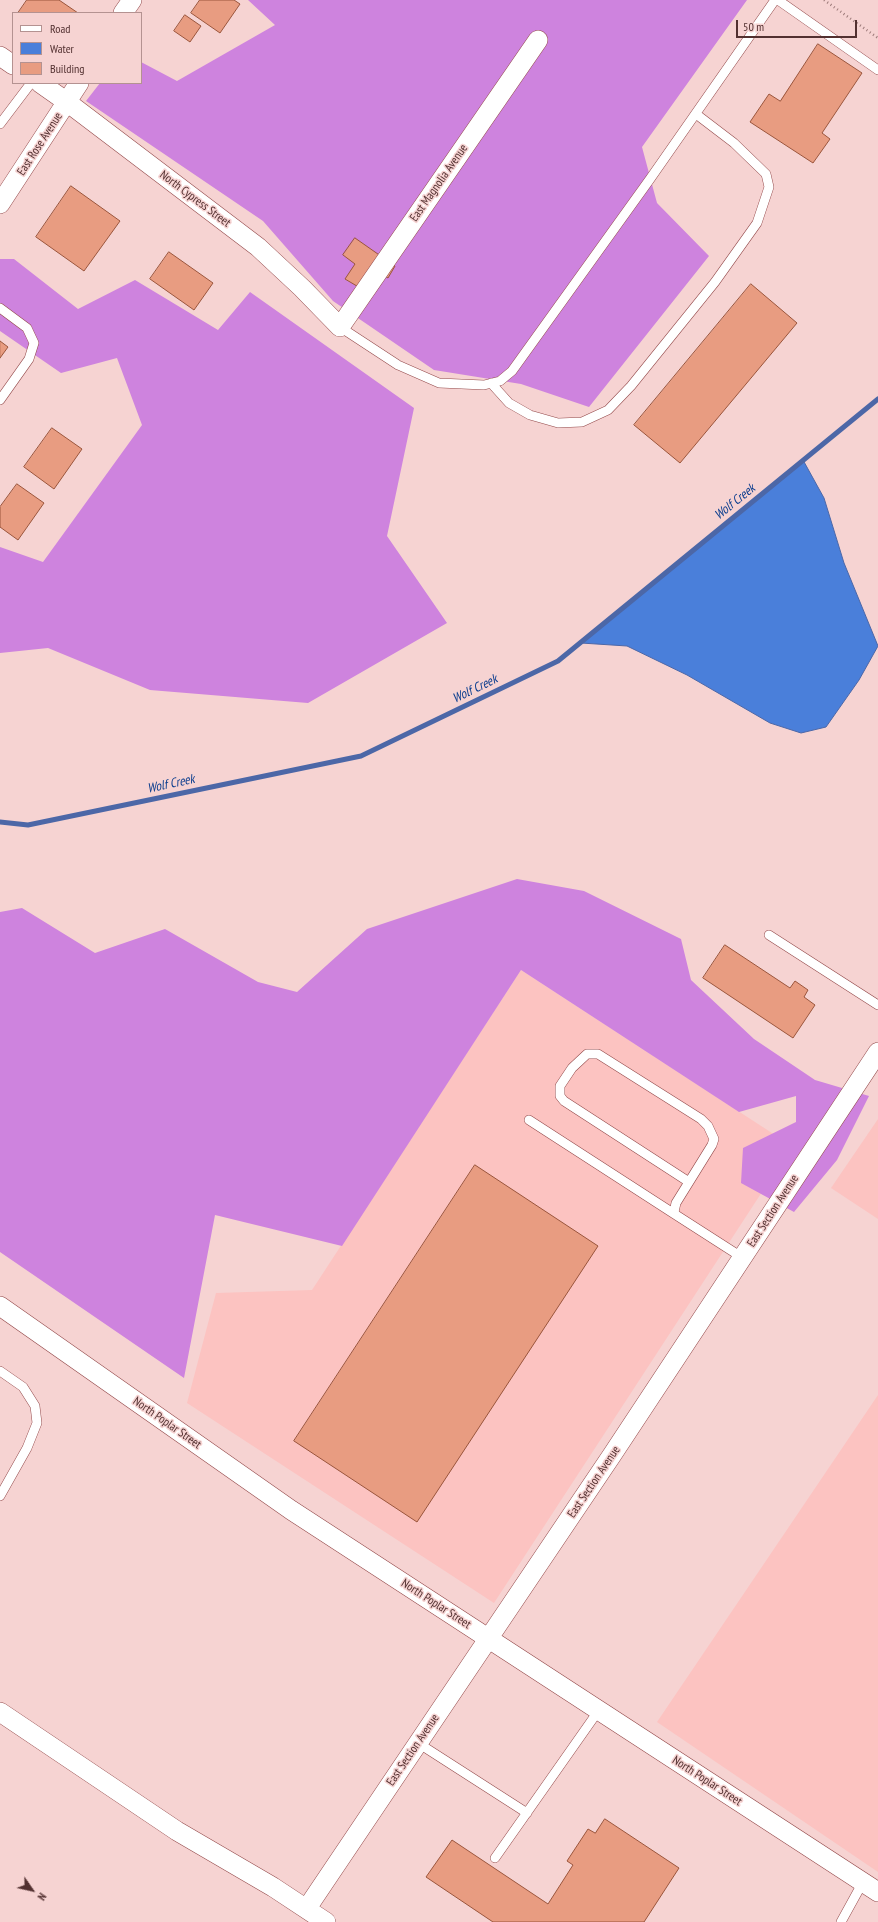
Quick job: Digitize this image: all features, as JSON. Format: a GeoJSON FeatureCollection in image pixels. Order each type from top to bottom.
{"type":"FeatureCollection","features":[{"type":"Feature","properties":{"kind":"street"},"geometry":{"type":"LineString","coordinates":[[124,12],[132,0]]}},
{"type":"Feature","properties":{"kind":"street","name":"East Magnolia Avenue"},"geometry":{"type":"LineString","coordinates":[[340,327],[538,40]]}},
{"type":"Feature","properties":{"kind":"street"},"geometry":{"type":"LineString","coordinates":[[0,56],[12,64]]}},
{"type":"Feature","properties":{"kind":"street","name":"North Cypress Street"},"geometry":{"type":"LineString","coordinates":[[41,84],[258,247],[302,288],[340,327]]}},
{"type":"Feature","properties":{"kind":"street","name":"East Rose Avenue"},"geometry":{"type":"LineString","coordinates":[[0,204],[78,84]]}},
{"type":"Feature","properties":{"kind":"street","name":"East Section Avenue"},"geometry":{"type":"LineString","coordinates":[[307,1908],[612,1455],[878,1052]]}},
{"type":"Feature","properties":{"kind":"street","name":"North Poplar Street"},"geometry":{"type":"LineString","coordinates":[[0,1306],[291,1510],[878,1892]]}},
{"type":"Feature","properties":{"kind":"street"},"geometry":{"type":"LineString","coordinates":[[0,1712],[177,1831],[273,1886],[326,1922]]}},
{"type":"Feature","properties":{"kind":"lane"},"geometry":{"type":"LineString","coordinates":[[340,327],[398,365],[439,382],[484,385],[500,381],[512,371],[776,0],[878,70]]}},
{"type":"Feature","properties":{"kind":"lane"},"geometry":{"type":"LineString","coordinates":[[0,124],[30,84]]}},
{"type":"Feature","properties":{"kind":"lane"},"geometry":{"type":"LineString","coordinates":[[491,383],[509,403],[530,415],[558,424],[582,422],[608,410],[631,386],[715,282],[757,223],[769,187],[766,174],[734,143],[696,114]]}},
{"type":"Feature","properties":{"kind":"lane"},"geometry":{"type":"LineString","coordinates":[[0,308],[27,328],[34,343],[29,359],[0,400]]}},
{"type":"Feature","properties":{"kind":"lane"},"geometry":{"type":"LineString","coordinates":[[769,935],[878,1005]]}},
{"type":"Feature","properties":{"kind":"lane"},"geometry":{"type":"LineString","coordinates":[[676,1215],[674,1207],[689,1182],[714,1139],[708,1126],[701,1119],[598,1054],[586,1054],[579,1060],[560,1086],[560,1096],[564,1101],[689,1182]]}},
{"type":"Feature","properties":{"kind":"lane"},"geometry":{"type":"LineString","coordinates":[[529,1120],[742,1258]]}},
{"type":"Feature","properties":{"kind":"lane"},"geometry":{"type":"LineString","coordinates":[[0,1371],[23,1387],[35,1406],[37,1423],[27,1448],[0,1496]]}},
{"type":"Feature","properties":{"kind":"lane"},"geometry":{"type":"LineString","coordinates":[[495,1858],[599,1710]]}},
{"type":"Feature","properties":{"kind":"lane"},"geometry":{"type":"LineString","coordinates":[[418,1743],[527,1813]]}},
{"type":"Feature","properties":{"kind":"lane"},"geometry":{"type":"LineString","coordinates":[[841,1922],[863,1882]]}},
{"type":"Feature","properties":{"kind":"path"},"geometry":{"type":"LineString","coordinates":[[824,0],[878,38]]}},
{"type":"Feature","properties":{"kind":"shaded area"},"geometry":{"type":"Polygon","coordinates":[[[248,0],[747,0],[642,147],[657,203],[709,256],[589,407],[521,384],[434,370],[333,301],[263,221],[86,101],[99,84],[142,84],[142,63],[177,81],[275,25],[248,0]]]}},
{"type":"Feature","properties":{"kind":"shaded area"},"geometry":{"type":"Polygon","coordinates":[[[0,259],[14,259],[78,309],[135,280],[218,330],[250,292],[414,408],[387,536],[447,623],[308,703],[150,690],[48,648],[0,653],[0,547],[43,562],[142,425],[117,358],[61,373],[0,331],[0,259]]]}},
{"type":"Feature","properties":{"kind":"shaded area"},"geometry":{"type":"Polygon","coordinates":[[[517,879],[584,891],[681,939],[691,980],[754,1039],[815,1080],[869,1096],[837,1160],[794,1212],[741,1183],[743,1148],[796,1122],[796,1096],[739,1112],[521,970],[342,1246],[215,1215],[184,1378],[0,1252],[0,912],[22,908],[95,953],[165,929],[258,982],[297,992],[367,929],[517,879]]]}},
{"type":"Feature","properties":{"kind":"shaded area"},"geometry":{"type":"Polygon","coordinates":[[[521,970],[792,1146],[494,1603],[187,1403],[216,1293],[312,1290],[521,970]]]}},
{"type":"Feature","properties":{"kind":"shaded area"},"geometry":{"type":"Polygon","coordinates":[[[878,1119],[878,1219],[831,1188],[878,1119]]]}},
{"type":"Feature","properties":{"kind":"shaded area"},"geometry":{"type":"Polygon","coordinates":[[[878,1395],[878,1872],[657,1722],[878,1395]]]}},
{"type":"Feature","properties":{"kind":"water"},"geometry":{"type":"Polygon","coordinates":[[[803,460],[824,498],[844,563],[878,646],[859,680],[826,727],[801,733],[770,723],[687,675],[627,646],[581,643],[803,460]]]}},
{"type":"Feature","properties":{"kind":"building"},"geometry":{"type":"Polygon","coordinates":[[[27,0],[59,0],[77,12],[19,12],[27,0]]]}},
{"type":"Feature","properties":{"kind":"building"},"geometry":{"type":"Polygon","coordinates":[[[200,0],[234,0],[240,4],[220,33],[191,13],[200,0]]]}},
{"type":"Feature","properties":{"kind":"building"},"geometry":{"type":"Polygon","coordinates":[[[185,15],[201,26],[190,42],[174,31],[185,15]]]}},
{"type":"Feature","properties":{"kind":"building"},"geometry":{"type":"Polygon","coordinates":[[[818,44],[862,73],[822,133],[830,139],[813,163],[750,122],[769,94],[780,101],[818,44]]]}},
{"type":"Feature","properties":{"kind":"building"},"geometry":{"type":"Polygon","coordinates":[[[71,186],[120,221],[84,271],[36,237],[71,186]]]}},
{"type":"Feature","properties":{"kind":"building"},"geometry":{"type":"Polygon","coordinates":[[[355,238],[395,266],[388,278],[379,272],[367,292],[345,279],[355,264],[343,255],[355,238]]]}},
{"type":"Feature","properties":{"kind":"building"},"geometry":{"type":"Polygon","coordinates":[[[169,252],[213,283],[194,310],[150,279],[169,252]]]}},
{"type":"Feature","properties":{"kind":"building"},"geometry":{"type":"Polygon","coordinates":[[[751,284],[797,323],[680,463],[634,425],[751,284]]]}},
{"type":"Feature","properties":{"kind":"building"},"geometry":{"type":"Polygon","coordinates":[[[0,341],[8,347],[0,358],[0,341]]]}},
{"type":"Feature","properties":{"kind":"building"},"geometry":{"type":"Polygon","coordinates":[[[52,428],[82,449],[54,489],[24,467],[52,428]]]}},
{"type":"Feature","properties":{"kind":"building"},"geometry":{"type":"Polygon","coordinates":[[[17,484],[44,503],[18,540],[0,527],[0,507],[17,484]]]}},
{"type":"Feature","properties":{"kind":"building"},"geometry":{"type":"Polygon","coordinates":[[[725,945],[790,988],[795,981],[808,990],[804,997],[815,1005],[793,1038],[703,978],[725,945]]]}},
{"type":"Feature","properties":{"kind":"building"},"geometry":{"type":"Polygon","coordinates":[[[475,1165],[598,1246],[417,1522],[294,1441],[475,1165]]]}},
{"type":"Feature","properties":{"kind":"building"},"geometry":{"type":"Polygon","coordinates":[[[605,1819],[679,1868],[644,1922],[493,1922],[426,1877],[452,1840],[548,1904],[573,1865],[567,1861],[588,1829],[595,1833],[605,1819]]]}},
{"type":"Feature","properties":{"kind":"waterway","name":"Wolf Creek"},"geometry":{"type":"LineString","coordinates":[[0,822],[28,825],[361,756],[558,661],[878,399]]}}]}
